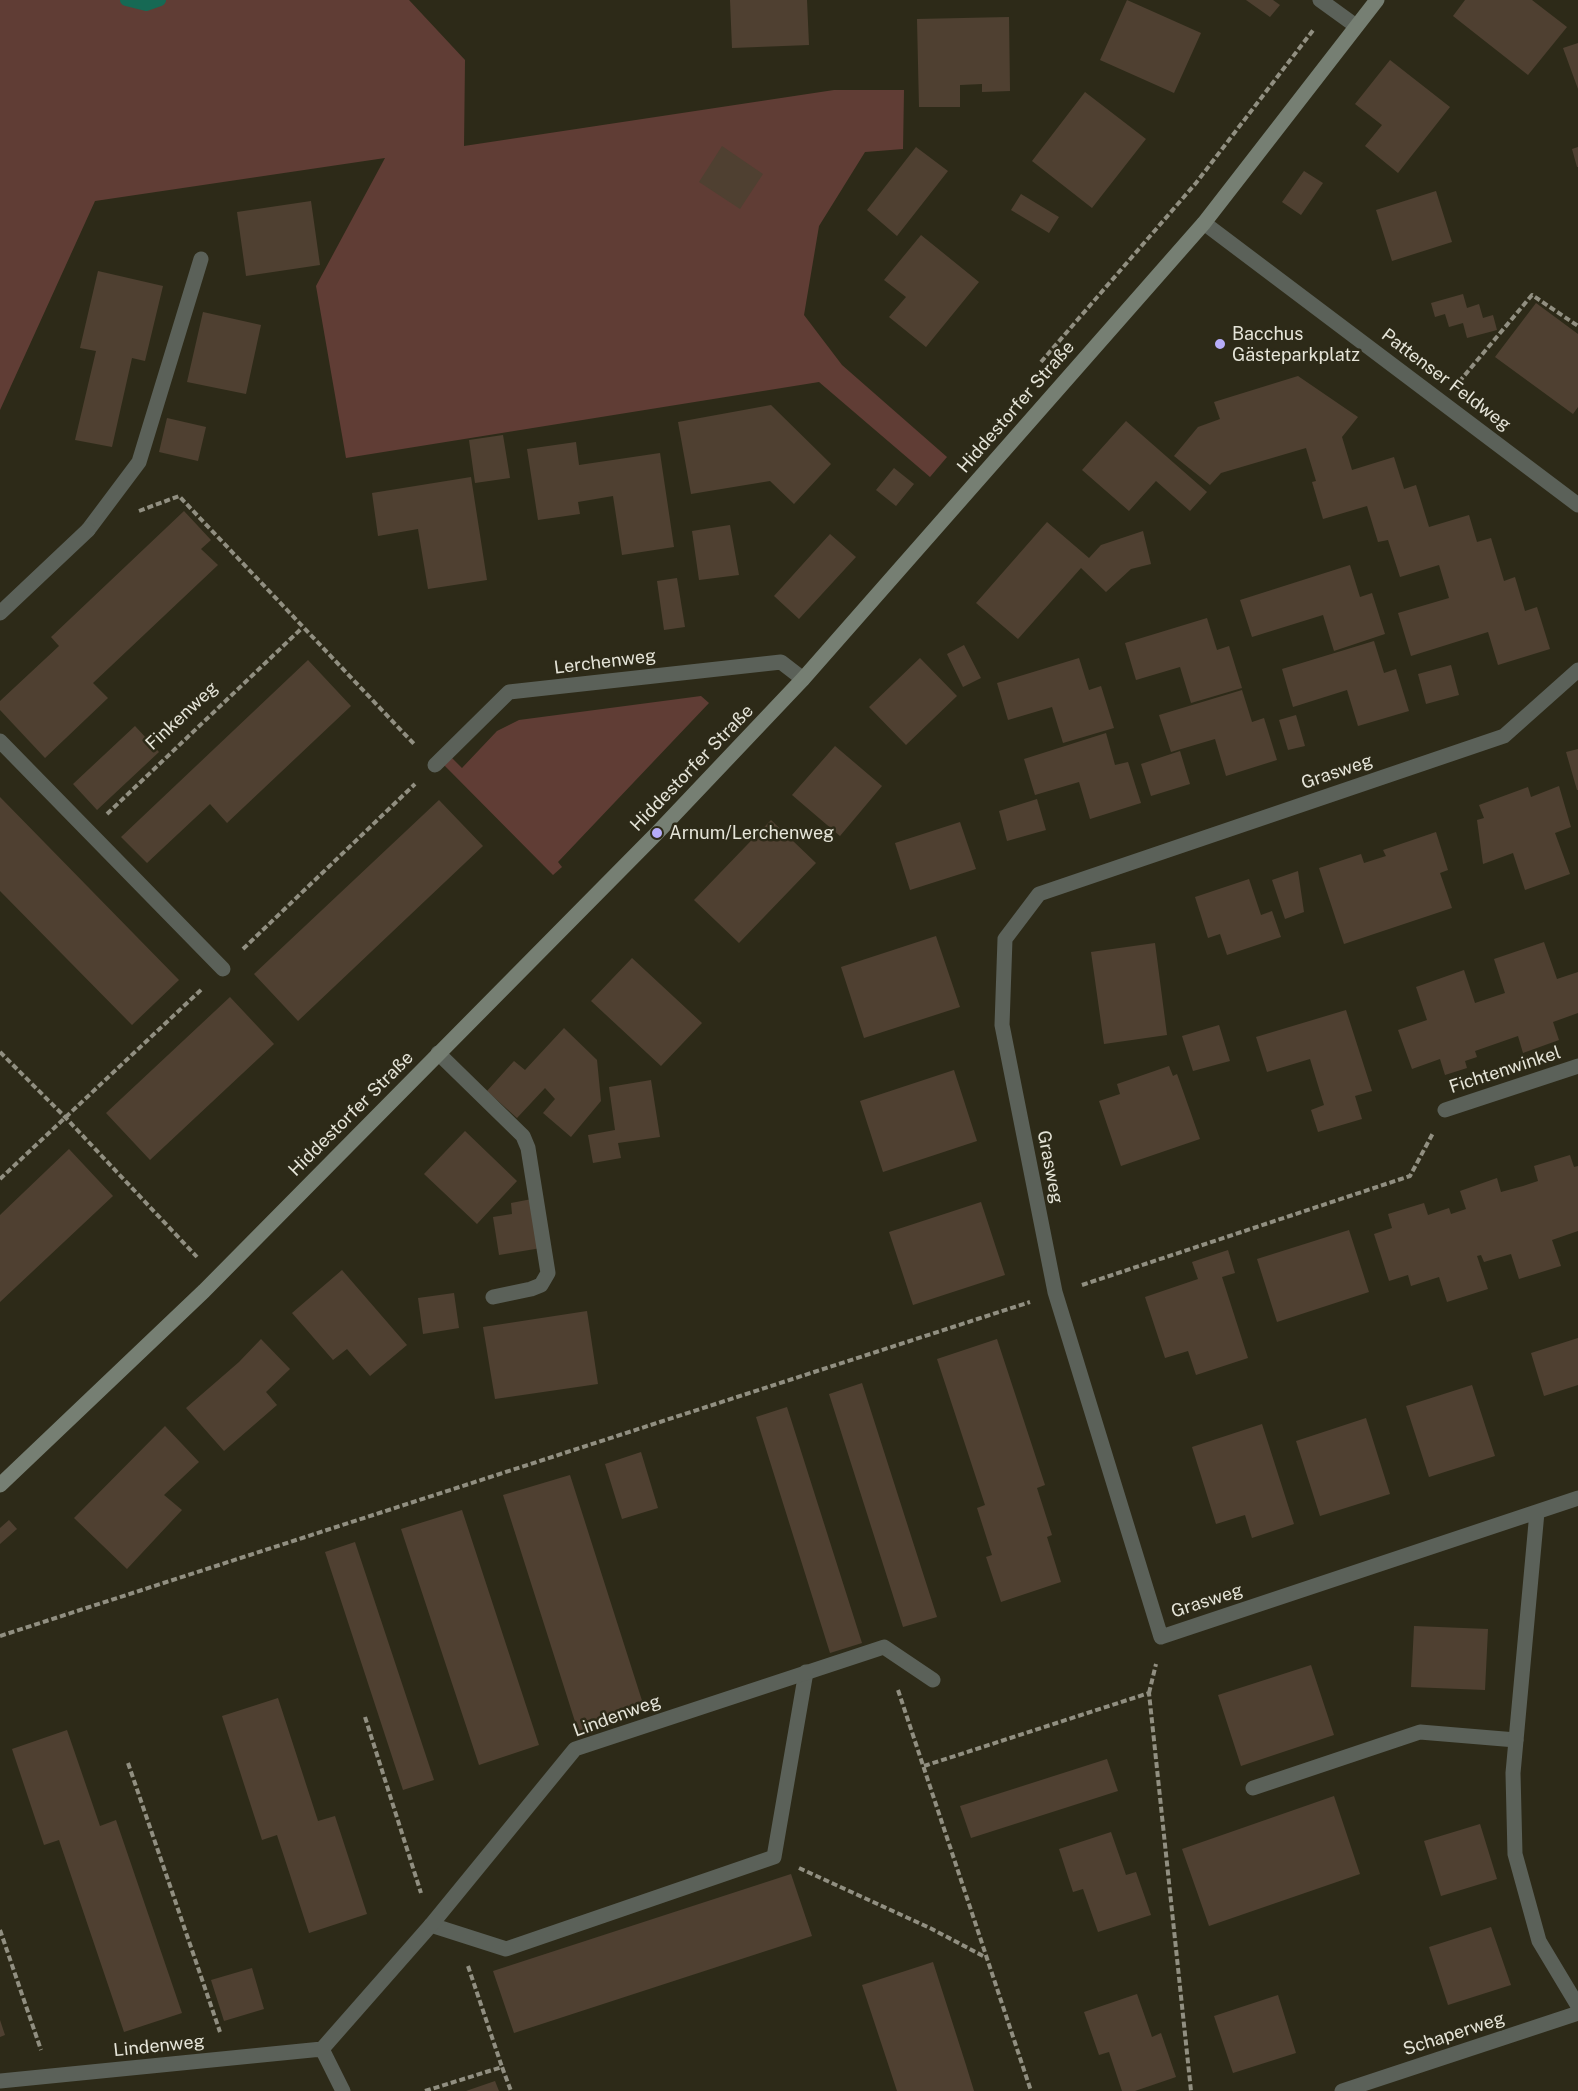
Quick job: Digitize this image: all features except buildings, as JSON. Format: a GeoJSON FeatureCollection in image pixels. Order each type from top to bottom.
{"type":"FeatureCollection","features":[{"type":"Feature","properties":{"kind":"main road","name":"Hiddestorfer Straße"},"geometry":{"type":"LineString","coordinates":[[0,1485],[204,1291],[657,833],[803,679],[1204,223],[1377,0]]}},
{"type":"Feature","properties":{"kind":"street"},"geometry":{"type":"LineString","coordinates":[[1325,4],[1356,26]]}},
{"type":"Feature","properties":{"kind":"street","name":"Pattenser Feldweg"},"geometry":{"type":"LineString","coordinates":[[1204,223],[1578,505]]}},
{"type":"Feature","properties":{"kind":"street"},"geometry":{"type":"LineString","coordinates":[[0,613],[88,530],[140,462],[201,259]]}},
{"type":"Feature","properties":{"kind":"street","name":"Lerchenweg"},"geometry":{"type":"LineString","coordinates":[[435,765],[509,692],[781,662],[803,679]]}},
{"type":"Feature","properties":{"kind":"street","name":"Grasweg"},"geometry":{"type":"LineString","coordinates":[[1578,670],[1504,736],[1039,894],[1005,939],[1002,1025],[1055,1292],[1161,1637],[1578,1498]]}},
{"type":"Feature","properties":{"kind":"street"},"geometry":{"type":"LineString","coordinates":[[0,741],[223,969]]}},
{"type":"Feature","properties":{"kind":"street"},"geometry":{"type":"LineString","coordinates":[[438,1053],[523,1136],[528,1148],[548,1273],[541,1285],[493,1297]]}},
{"type":"Feature","properties":{"kind":"street","name":"Fichtenwinkel"},"geometry":{"type":"LineString","coordinates":[[1444,1110],[1578,1066]]}},
{"type":"Feature","properties":{"kind":"street"},"geometry":{"type":"LineString","coordinates":[[1537,1512],[1513,1773],[1515,1854],[1539,1941],[1578,2006]]}},
{"type":"Feature","properties":{"kind":"street"},"geometry":{"type":"LineString","coordinates":[[884,1647],[933,1680]]}},
{"type":"Feature","properties":{"kind":"street","name":"Lindenweg"},"geometry":{"type":"LineString","coordinates":[[0,2081],[322,2049],[431,1925],[575,1749],[884,1647]]}},
{"type":"Feature","properties":{"kind":"street"},"geometry":{"type":"LineString","coordinates":[[431,1925],[506,1949],[774,1857],[806,1672]]}},
{"type":"Feature","properties":{"kind":"street"},"geometry":{"type":"LineString","coordinates":[[1253,1788],[1420,1732],[1516,1740]]}},
{"type":"Feature","properties":{"kind":"street","name":"Schaperweg"},"geometry":{"type":"LineString","coordinates":[[1342,2091],[1578,2013]]}},
{"type":"Feature","properties":{"kind":"street"},"geometry":{"type":"LineString","coordinates":[[322,2049],[343,2091]]}},
{"type":"Feature","properties":{"kind":"path"},"geometry":{"type":"LineString","coordinates":[[1039,364],[1196,183],[1325,4]]}},
{"type":"Feature","properties":{"kind":"path"},"geometry":{"type":"LineString","coordinates":[[1477,360],[1532,295],[1578,326]]}},
{"type":"Feature","properties":{"kind":"path"},"geometry":{"type":"LineString","coordinates":[[88,530],[179,496],[302,628],[435,765]]}},
{"type":"Feature","properties":{"kind":"path","name":"Finkenweg"},"geometry":{"type":"LineString","coordinates":[[89,831],[302,628]]}},
{"type":"Feature","properties":{"kind":"path"},"geometry":{"type":"LineString","coordinates":[[0,1052],[65,1117],[197,1257],[205,1249]]}},
{"type":"Feature","properties":{"kind":"path"},"geometry":{"type":"LineString","coordinates":[[0,1636],[1009,1310],[1055,1292],[1410,1176],[1444,1110]]}},
{"type":"Feature","properties":{"kind":"path"},"geometry":{"type":"LineString","coordinates":[[884,1647],[1031,2091]]}},
{"type":"Feature","properties":{"kind":"path"},"geometry":{"type":"LineString","coordinates":[[924,1766],[1149,1693],[1191,2091]]}},
{"type":"Feature","properties":{"kind":"path"},"geometry":{"type":"LineString","coordinates":[[365,1717],[431,1925]]}},
{"type":"Feature","properties":{"kind":"path"},"geometry":{"type":"LineString","coordinates":[[128,1762],[229,2058]]}},
{"type":"Feature","properties":{"kind":"path"},"geometry":{"type":"LineString","coordinates":[[774,1857],[930,1928],[987,1958]]}},
{"type":"Feature","properties":{"kind":"path"},"geometry":{"type":"LineString","coordinates":[[0,1930],[50,2076]]}},
{"type":"Feature","properties":{"kind":"path"},"geometry":{"type":"LineString","coordinates":[[458,1934],[512,2091]]}},
{"type":"Feature","properties":{"kind":"path"},"geometry":{"type":"LineString","coordinates":[[425,2091],[502,2067]]}},
{"type":"Feature","properties":{"kind":"shaded area"},"geometry":{"type":"Polygon","coordinates":[[[0,0],[409,0],[465,60],[464,146],[834,90],[904,90],[903,149],[865,152],[819,226],[804,315],[842,365],[947,457],[930,477],[819,382],[346,458],[316,286],[385,158],[95,201],[0,410],[0,0]]]}},
{"type":"Feature","properties":{"kind":"shaded area"},"geometry":{"type":"Polygon","coordinates":[[[701,696],[709,703],[558,862],[562,867],[553,875],[443,764],[450,756],[462,768],[497,731],[519,720],[701,696]]]}},
{"type":"Feature","properties":{"kind":"waterway"},"geometry":{"type":"LineString","coordinates":[[126,0],[146,5],[160,0]]}},
{"type":"Feature","properties":{"kind":"place","name":"Bacchus Gästeparkplatz"},"geometry":{"type":"Point","coordinates":[1220,344]}},
{"type":"Feature","properties":{"kind":"place","name":"Arnum/Lerchenweg"},"geometry":{"type":"Point","coordinates":[657,833]}}]}
